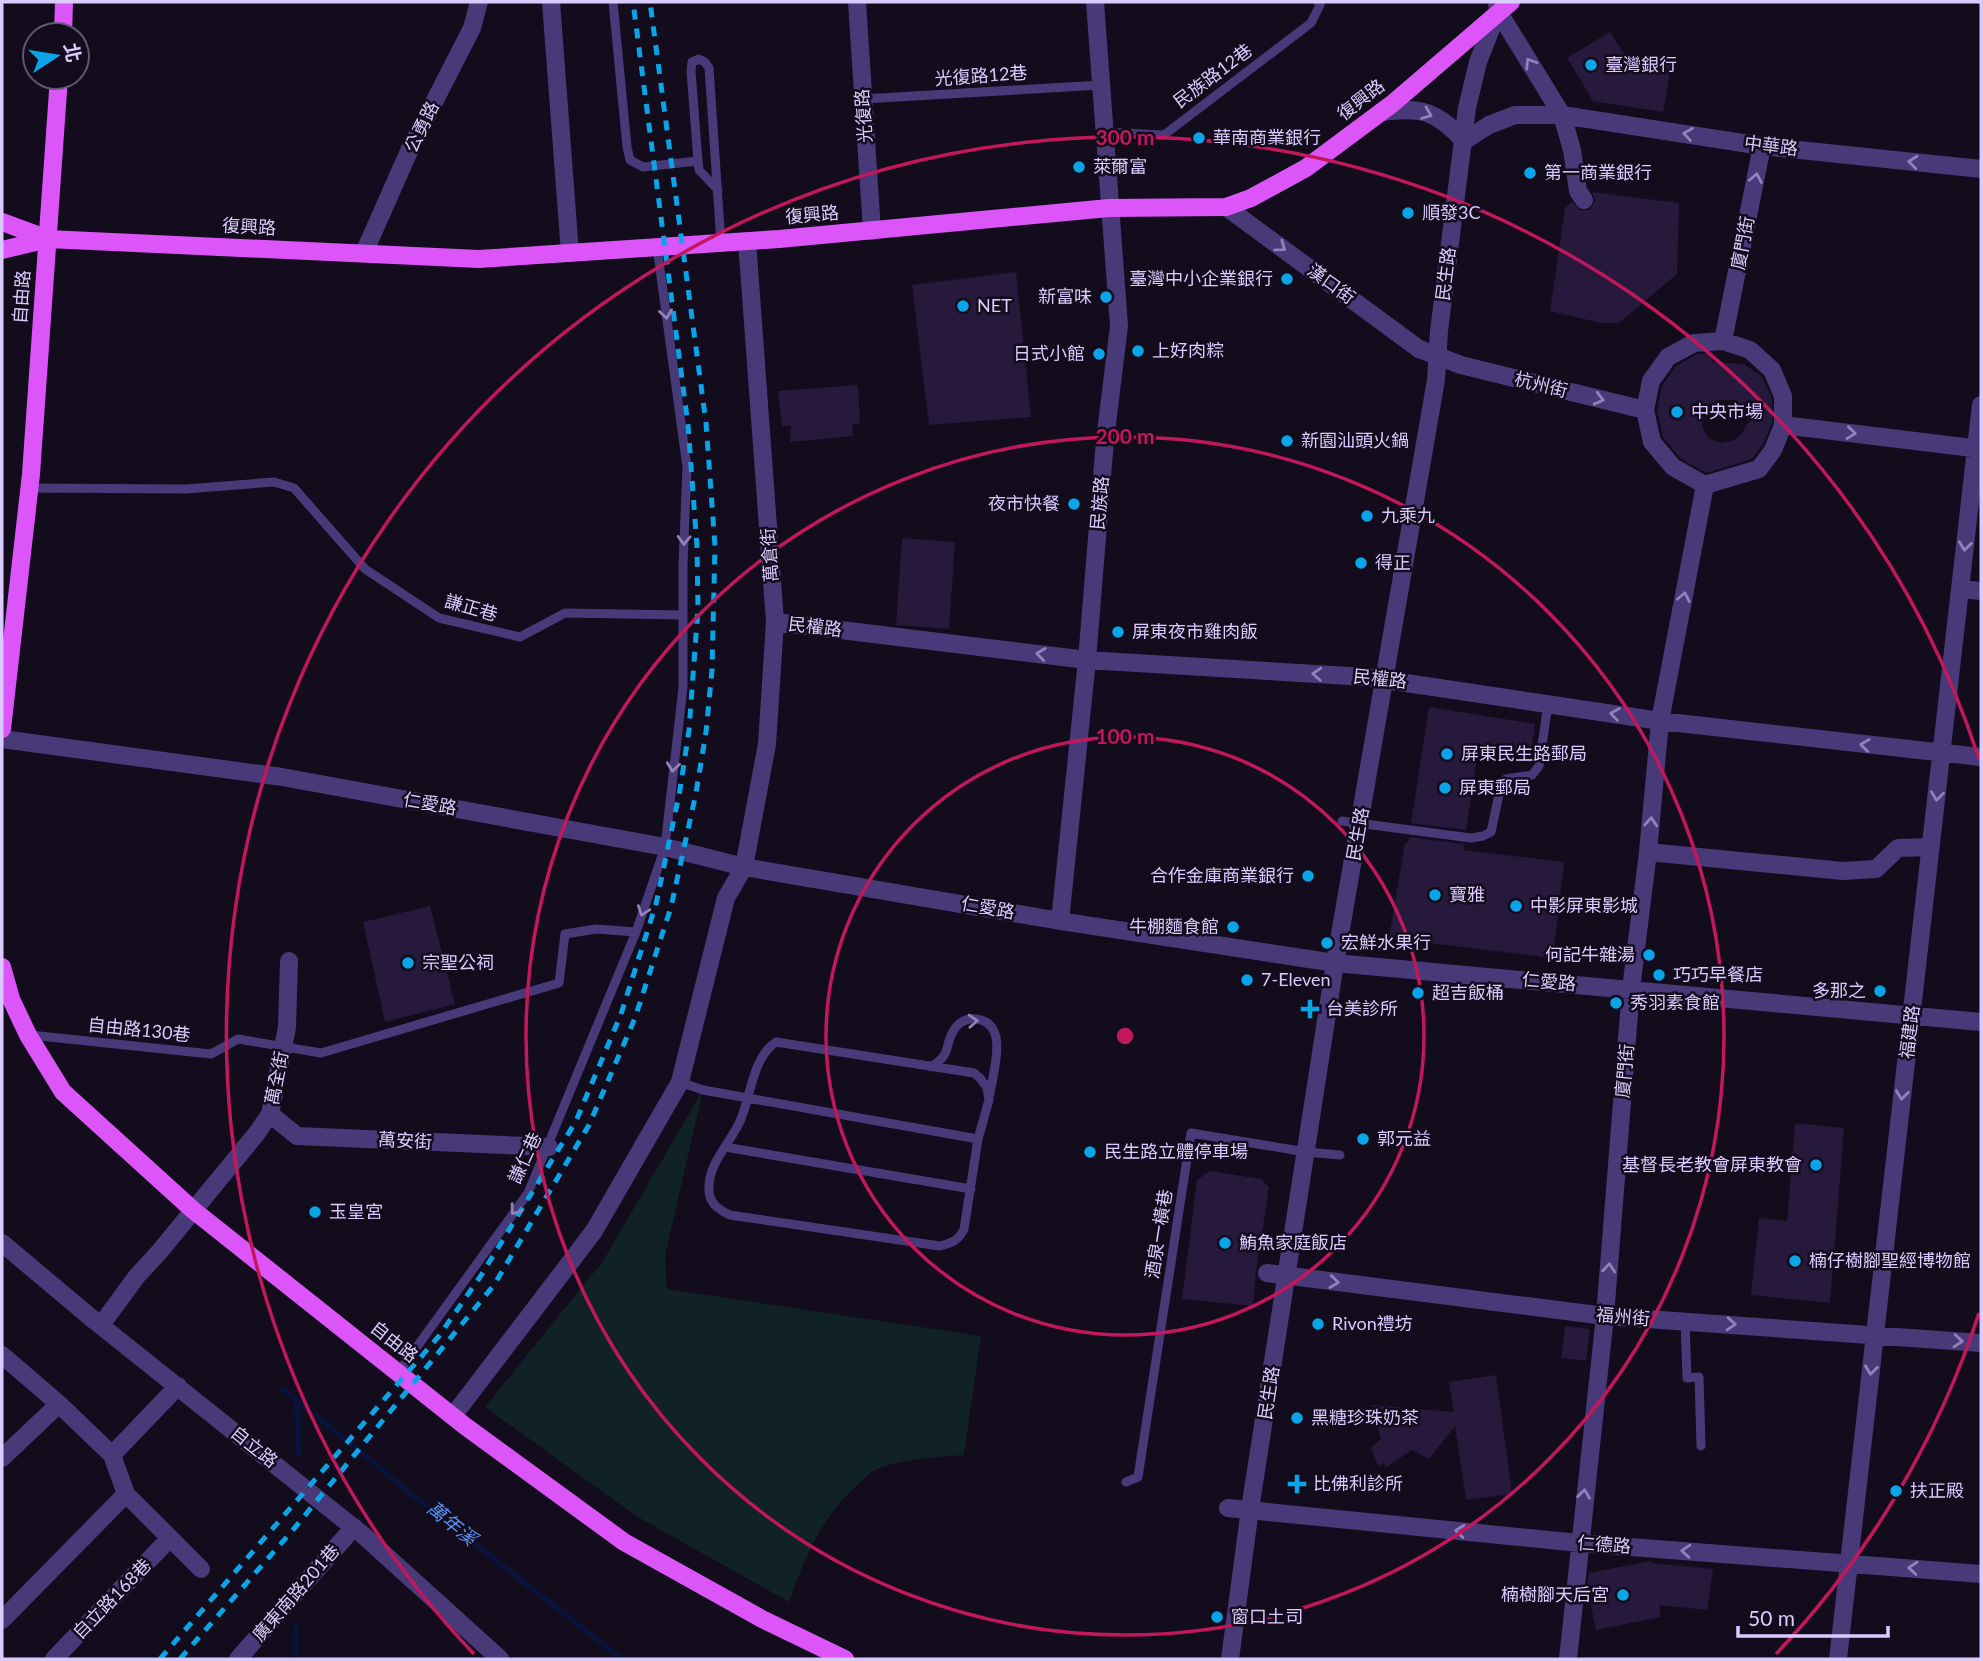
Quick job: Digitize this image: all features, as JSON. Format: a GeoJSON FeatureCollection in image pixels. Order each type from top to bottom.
{"type":"FeatureCollection","features":[{"type":"Feature","properties":{"kind":"main road"},"geometry":{"type":"LineString","coordinates":[[63,21],[64,2]]}},
{"type":"Feature","properties":{"kind":"main road","name":"復興路"},"geometry":{"type":"LineString","coordinates":[[2,250],[48,239],[458,259],[747,241],[1109,208],[1226,207],[1251,198],[1306,168],[1381,112],[1499,4]]}},
{"type":"Feature","properties":{"kind":"main road","name":"自由路"},"geometry":{"type":"LineString","coordinates":[[2,729],[29,488],[58,91]]}},
{"type":"Feature","properties":{"kind":"main road","name":"復興路"},"geometry":{"type":"LineString","coordinates":[[2,222],[48,239]]}},
{"type":"Feature","properties":{"kind":"main road","name":"自由路"},"geometry":{"type":"LineString","coordinates":[[2,967],[28,1035],[64,1092],[193,1210],[453,1416],[624,1542],[762,1619],[845,1659]]}},
{"type":"Feature","properties":{"kind":"street","name":"公勇路"},"geometry":{"type":"LineString","coordinates":[[364,253],[410,149],[471,28],[479,2]]}},
{"type":"Feature","properties":{"kind":"street"},"geometry":{"type":"LineString","coordinates":[[551,2],[570,253]]}},
{"type":"Feature","properties":{"kind":"street","name":"民族路"},"geometry":{"type":"LineString","coordinates":[[1060,921],[1087,660],[1105,440],[1119,326],[1095,2]]}},
{"type":"Feature","properties":{"kind":"street","name":"光復路"},"geometry":{"type":"LineString","coordinates":[[859,3],[872,231]]}},
{"type":"Feature","properties":{"kind":"street"},"geometry":{"type":"LineString","coordinates":[[1499,4],[1562,115],[1572,150],[1578,191],[1584,200]]}},
{"type":"Feature","properties":{"kind":"street","name":"民生路"},"geometry":{"type":"LineString","coordinates":[[1230,1659],[1250,1509],[1335,963],[1436,380],[1467,108],[1478,62],[1499,4]]}},
{"type":"Feature","properties":{"kind":"street"},"geometry":{"type":"LineString","coordinates":[[1381,112],[1410,108],[1427,112],[1448,124],[1464,141]]}},
{"type":"Feature","properties":{"kind":"street","name":"中華路"},"geometry":{"type":"LineString","coordinates":[[1464,141],[1489,125],[1515,115],[1562,115],[1762,146],[1981,169]]}},
{"type":"Feature","properties":{"kind":"street","name":"廈門街"},"geometry":{"type":"LineString","coordinates":[[1723,341],[1762,146]]}},
{"type":"Feature","properties":{"kind":"street","name":"漢口街"},"geometry":{"type":"LineString","coordinates":[[1226,207],[1419,349],[1438,357]]}},
{"type":"Feature","properties":{"kind":"street","name":"萬倉街"},"geometry":{"type":"LineString","coordinates":[[453,1416],[594,1231],[680,1082],[726,898],[744,867],[767,744],[775,622],[747,241]]}},
{"type":"Feature","properties":{"kind":"street"},"geometry":{"type":"LineString","coordinates":[[1723,341],[1750,350],[1772,370],[1783,396],[1783,425],[1773,450],[1759,469],[1705,485],[1673,467],[1652,442],[1644,410],[1651,381],[1668,357],[1694,343],[1723,341]]}},
{"type":"Feature","properties":{"kind":"street","name":"杭州街"},"geometry":{"type":"LineString","coordinates":[[1438,357],[1644,410]]}},
{"type":"Feature","properties":{"kind":"street","name":"福建路"},"geometry":{"type":"LineString","coordinates":[[1838,1659],[1960,589],[1979,448],[1981,405]]}},
{"type":"Feature","properties":{"kind":"street"},"geometry":{"type":"LineString","coordinates":[[1783,425],[1979,448]]}},
{"type":"Feature","properties":{"kind":"street","name":"廈門街"},"geometry":{"type":"LineString","coordinates":[[1567,1659],[1605,1316],[1631,989],[1648,852],[1660,722],[1705,485]]}},
{"type":"Feature","properties":{"kind":"street"},"geometry":{"type":"LineString","coordinates":[[1960,589],[1981,591]]}},
{"type":"Feature","properties":{"kind":"street","name":"民權路"},"geometry":{"type":"LineString","coordinates":[[775,622],[1087,660],[1383,679],[1660,722],[1981,757]]}},
{"type":"Feature","properties":{"kind":"street","name":"仁愛路"},"geometry":{"type":"LineString","coordinates":[[2,739],[282,777],[664,847],[744,867],[1060,921],[1335,963],[1981,1022]]}},
{"type":"Feature","properties":{"kind":"street"},"geometry":{"type":"LineString","coordinates":[[1648,852],[1843,871],[1876,869],[1898,848],[1931,847]]}},
{"type":"Feature","properties":{"kind":"street","name":"萬全街"},"geometry":{"type":"LineString","coordinates":[[101,1325],[136,1276],[160,1251],[270,1114],[287,1027],[289,961]]}},
{"type":"Feature","properties":{"kind":"street","name":"萬安街"},"geometry":{"type":"LineString","coordinates":[[270,1114],[297,1136],[549,1147]]}},
{"type":"Feature","properties":{"kind":"street","name":"自立路"},"geometry":{"type":"LineString","coordinates":[[5,1250],[354,1527],[500,1659]]}},
{"type":"Feature","properties":{"kind":"street","name":"福州街"},"geometry":{"type":"LineString","coordinates":[[1267,1273],[1605,1316],[1981,1343]]}},
{"type":"Feature","properties":{"kind":"street"},"geometry":{"type":"LineString","coordinates":[[2,1355],[112,1455],[126,1494],[201,1569]]}},
{"type":"Feature","properties":{"kind":"street"},"geometry":{"type":"LineString","coordinates":[[112,1455],[178,1386]]}},
{"type":"Feature","properties":{"kind":"street"},"geometry":{"type":"LineString","coordinates":[[2,1458],[59,1404]]}},
{"type":"Feature","properties":{"kind":"street"},"geometry":{"type":"LineString","coordinates":[[2,1620],[126,1494]]}},
{"type":"Feature","properties":{"kind":"street","name":"仁德路"},"geometry":{"type":"LineString","coordinates":[[1228,1508],[1579,1543],[1981,1574]]}},
{"type":"Feature","properties":{"kind":"street","name":"廣東南路201巷"},"geometry":{"type":"LineString","coordinates":[[238,1659],[354,1527]]}},
{"type":"Feature","properties":{"kind":"street","name":"自立路168巷"},"geometry":{"type":"LineString","coordinates":[[54,1659],[170,1538]]}},
{"type":"Feature","properties":{"kind":"lane"},"geometry":{"type":"LineString","coordinates":[[613,2],[630,160],[643,167],[698,161]]}},
{"type":"Feature","properties":{"kind":"lane","name":"民族路12巷"},"geometry":{"type":"LineString","coordinates":[[1104,132],[1164,135],[1311,23],[1321,5],[1318,2]]}},
{"type":"Feature","properties":{"kind":"lane"},"geometry":{"type":"LineString","coordinates":[[718,190],[699,170],[691,71],[692,62],[699,59],[709,68],[718,190],[721,243]]}},
{"type":"Feature","properties":{"kind":"lane","name":"光復路12巷"},"geometry":{"type":"LineString","coordinates":[[863,99],[1101,85]]}},
{"type":"Feature","properties":{"kind":"lane"},"geometry":{"type":"LineString","coordinates":[[657,247],[687,467],[683,687],[664,847]]}},
{"type":"Feature","properties":{"kind":"lane","name":"謙正巷"},"geometry":{"type":"LineString","coordinates":[[29,488],[186,489],[274,482],[294,488],[365,569],[439,618],[520,637],[565,613],[683,615]]}},
{"type":"Feature","properties":{"kind":"lane"},"geometry":{"type":"LineString","coordinates":[[1342,821],[1471,838],[1492,832],[1501,785],[1506,779],[1532,775],[1539,766],[1548,704]]}},
{"type":"Feature","properties":{"kind":"lane","name":"謙仁巷"},"geometry":{"type":"LineString","coordinates":[[398,1373],[528,1193],[636,932],[664,847]]}},
{"type":"Feature","properties":{"kind":"lane"},"geometry":{"type":"LineString","coordinates":[[283,1048],[321,1053],[559,983],[565,934],[596,929],[636,932]]}},
{"type":"Feature","properties":{"kind":"lane"},"geometry":{"type":"LineString","coordinates":[[931,1067],[942,1060],[954,1029],[961,1022],[971,1019],[987,1021],[993,1027],[997,1040],[989,1100],[978,1139],[964,1229],[960,1238],[940,1246],[730,1215],[717,1209],[710,1199],[708,1187],[711,1173],[740,1120],[763,1054],[776,1042],[931,1067],[974,1073],[987,1088],[989,1100]]}},
{"type":"Feature","properties":{"kind":"lane","name":"自由路130巷"},"geometry":{"type":"LineString","coordinates":[[28,1035],[211,1054],[238,1038],[283,1048]]}},
{"type":"Feature","properties":{"kind":"lane"},"geometry":{"type":"LineString","coordinates":[[680,1082],[703,1090],[978,1139]]}},
{"type":"Feature","properties":{"kind":"lane","name":"酒泉一橫巷"},"geometry":{"type":"LineString","coordinates":[[1126,1482],[1138,1477],[1191,1133],[1340,1155]]}},
{"type":"Feature","properties":{"kind":"lane"},"geometry":{"type":"LineString","coordinates":[[725,1147],[971,1189]]}},
{"type":"Feature","properties":{"kind":"lane"},"geometry":{"type":"LineString","coordinates":[[1685,1321],[1687,1378],[1699,1377],[1701,1446]]}},
{"type":"Feature","properties":{"kind":"shaded area"},"geometry":{"type":"Polygon","coordinates":[[[703,1090],[665,1256],[667,1289],[981,1336],[964,1455],[906,1461],[883,1467],[868,1475],[848,1494],[826,1522],[809,1552],[789,1602],[636,1516],[485,1407],[603,1261],[703,1090]]]}},
{"type":"Feature","properties":{"kind":"building"},"geometry":{"type":"Polygon","coordinates":[[[1610,32],[1626,57],[1672,61],[1663,112],[1593,101],[1567,58],[1610,32]]]}},
{"type":"Feature","properties":{"kind":"building"},"geometry":{"type":"Polygon","coordinates":[[[1592,192],[1679,203],[1677,274],[1619,323],[1601,323],[1550,311],[1565,208],[1572,202],[1580,210],[1590,210],[1595,200],[1592,192]]]}},
{"type":"Feature","properties":{"kind":"building"},"geometry":{"type":"Polygon","coordinates":[[[1016,272],[1031,417],[929,425],[912,285],[1016,272]]]}},
{"type":"Feature","properties":{"kind":"building","name":"中央市場"},"geometry":{"type":"Polygon","coordinates":[[[1709,353],[1713,362],[1744,364],[1761,376],[1772,398],[1772,423],[1763,444],[1752,459],[1706,473],[1680,458],[1663,437],[1657,410],[1662,386],[1676,366],[1697,354],[1709,353]],[[1719,400],[1705,409],[1702,426],[1708,438],[1720,443],[1734,440],[1742,433],[1749,421],[1735,400],[1719,400]]]}},
{"type":"Feature","properties":{"kind":"building"},"geometry":{"type":"Polygon","coordinates":[[[858,385],[860,423],[852,425],[853,436],[790,442],[791,426],[782,426],[778,391],[858,385]]]}},
{"type":"Feature","properties":{"kind":"building"},"geometry":{"type":"Polygon","coordinates":[[[902,538],[955,542],[949,629],[896,625],[902,538]]]}},
{"type":"Feature","properties":{"kind":"building","name":"屏東郵局"},"geometry":{"type":"Polygon","coordinates":[[[1429,707],[1535,724],[1530,760],[1478,752],[1466,830],[1411,823],[1429,707]]]}},
{"type":"Feature","properties":{"kind":"building"},"geometry":{"type":"Polygon","coordinates":[[[1409,837],[1464,844],[1463,850],[1564,862],[1553,958],[1389,938],[1405,843],[1408,843],[1409,837]]]}},
{"type":"Feature","properties":{"kind":"building","name":"宗聖公祠"},"geometry":{"type":"Polygon","coordinates":[[[430,906],[455,1004],[385,1022],[363,922],[430,906]]]}},
{"type":"Feature","properties":{"kind":"building"},"geometry":{"type":"Polygon","coordinates":[[[1795,1123],[1844,1128],[1830,1303],[1751,1295],[1759,1218],[1787,1221],[1795,1123]]]}},
{"type":"Feature","properties":{"kind":"building","name":"鮪魚家庭飯店"},"geometry":{"type":"Polygon","coordinates":[[[1210,1171],[1261,1179],[1269,1187],[1253,1306],[1182,1299],[1197,1180],[1210,1171]]]}},
{"type":"Feature","properties":{"kind":"building"},"geometry":{"type":"Polygon","coordinates":[[[1565,1326],[1590,1329],[1586,1361],[1561,1358],[1565,1326]]]}},
{"type":"Feature","properties":{"kind":"building"},"geometry":{"type":"Polygon","coordinates":[[[1496,1375],[1512,1494],[1466,1500],[1455,1426],[1429,1459],[1412,1450],[1386,1467],[1384,1463],[1378,1466],[1371,1448],[1381,1439],[1372,1405],[1454,1412],[1449,1382],[1496,1375]]]}},
{"type":"Feature","properties":{"kind":"building","name":"楠樹腳天后宮"},"geometry":{"type":"Polygon","coordinates":[[[1650,1561],[1713,1569],[1707,1610],[1659,1605],[1661,1617],[1596,1630],[1587,1586],[1589,1573],[1650,1561]]]}},
{"type":"Feature","properties":{"kind":"waterway","name":"萬年溪"},"geometry":{"type":"LineString","coordinates":[[282,1388],[414,1496],[622,1659]]}},
{"type":"Feature","properties":{"kind":"waterway"},"geometry":{"type":"LineString","coordinates":[[297,1400],[299,1454]]}},
{"type":"Feature","properties":{"kind":"waterway"},"geometry":{"type":"LineString","coordinates":[[295,1659],[296,1624]]}},
{"type":"Feature","properties":{"kind":"railway"},"geometry":{"type":"LineString","coordinates":[[160,1659],[439,1336],[480,1277],[576,1121],[621,1014],[656,904],[680,790],[689,730],[698,608],[697,547],[688,425],[633,2]]}},
{"type":"Feature","properties":{"kind":"railway"},"geometry":{"type":"LineString","coordinates":[[180,1659],[292,1531],[494,1285],[589,1125],[635,1018],[671,907],[696,793],[706,732],[712,670],[715,546],[706,423],[650,2]]}},
{"type":"Feature","properties":{"kind":"place","name":"臺灣銀行"},"geometry":{"type":"Point","coordinates":[1591,65]}},
{"type":"Feature","properties":{"kind":"place","name":"華南商業銀行"},"geometry":{"type":"Point","coordinates":[1199,138]}},
{"type":"Feature","properties":{"kind":"place","name":"萊爾富"},"geometry":{"type":"Point","coordinates":[1079,167]}},
{"type":"Feature","properties":{"kind":"place","name":"第一商業銀行"},"geometry":{"type":"Point","coordinates":[1530,173]}},
{"type":"Feature","properties":{"kind":"place","name":"順發3C"},"geometry":{"type":"Point","coordinates":[1408,213]}},
{"type":"Feature","properties":{"kind":"place","name":"臺灣中小企業銀行"},"geometry":{"type":"Point","coordinates":[1287,279]}},
{"type":"Feature","properties":{"kind":"place","name":"新富味"},"geometry":{"type":"Point","coordinates":[1106,297]}},
{"type":"Feature","properties":{"kind":"place","name":"NET"},"geometry":{"type":"Point","coordinates":[963,306]}},
{"type":"Feature","properties":{"kind":"place","name":"上好肉粽"},"geometry":{"type":"Point","coordinates":[1138,351]}},
{"type":"Feature","properties":{"kind":"place","name":"日式小館"},"geometry":{"type":"Point","coordinates":[1099,354]}},
{"type":"Feature","properties":{"kind":"place","name":"中央市場"},"geometry":{"type":"Point","coordinates":[1677,412]}},
{"type":"Feature","properties":{"kind":"place","name":"新園汕頭火鍋"},"geometry":{"type":"Point","coordinates":[1287,441]}},
{"type":"Feature","properties":{"kind":"place","name":"夜市快餐"},"geometry":{"type":"Point","coordinates":[1074,504]}},
{"type":"Feature","properties":{"kind":"place","name":"九乘九"},"geometry":{"type":"Point","coordinates":[1367,516]}},
{"type":"Feature","properties":{"kind":"place","name":"得正"},"geometry":{"type":"Point","coordinates":[1361,563]}},
{"type":"Feature","properties":{"kind":"place","name":"屏東夜市雞肉飯"},"geometry":{"type":"Point","coordinates":[1118,632]}},
{"type":"Feature","properties":{"kind":"place","name":"屏東民生路郵局"},"geometry":{"type":"Point","coordinates":[1447,754]}},
{"type":"Feature","properties":{"kind":"place","name":"屏東郵局"},"geometry":{"type":"Point","coordinates":[1445,788]}},
{"type":"Feature","properties":{"kind":"place","name":"合作金庫商業銀行"},"geometry":{"type":"Point","coordinates":[1308,876]}},
{"type":"Feature","properties":{"kind":"place","name":"寶雅"},"geometry":{"type":"Point","coordinates":[1435,895]}},
{"type":"Feature","properties":{"kind":"place","name":"中影屏東影城"},"geometry":{"type":"Point","coordinates":[1516,906]}},
{"type":"Feature","properties":{"kind":"place","name":"牛棚麵食館"},"geometry":{"type":"Point","coordinates":[1233,927]}},
{"type":"Feature","properties":{"kind":"place","name":"宏鮮水果行"},"geometry":{"type":"Point","coordinates":[1327,943]}},
{"type":"Feature","properties":{"kind":"place","name":"何記牛雜湯"},"geometry":{"type":"Point","coordinates":[1649,955]}},
{"type":"Feature","properties":{"kind":"place","name":"宗聖公祠"},"geometry":{"type":"Point","coordinates":[408,963]}},
{"type":"Feature","properties":{"kind":"place","name":"巧巧早餐店"},"geometry":{"type":"Point","coordinates":[1659,975]}},
{"type":"Feature","properties":{"kind":"place","name":"7-Eleven"},"geometry":{"type":"Point","coordinates":[1247,980]}},
{"type":"Feature","properties":{"kind":"place","name":"多那之"},"geometry":{"type":"Point","coordinates":[1880,991]}},
{"type":"Feature","properties":{"kind":"place","name":"超吉飯桶"},"geometry":{"type":"Point","coordinates":[1418,993]}},
{"type":"Feature","properties":{"kind":"place","name":"秀羽素食館"},"geometry":{"type":"Point","coordinates":[1616,1003]}},
{"type":"Feature","properties":{"kind":"place","name":"台美診所"},"geometry":{"type":"Point","coordinates":[1310,1009]}},
{"type":"Feature","properties":{"kind":"place","name":"郭元益"},"geometry":{"type":"Point","coordinates":[1363,1139]}},
{"type":"Feature","properties":{"kind":"place","name":"民生路立體停車場"},"geometry":{"type":"Point","coordinates":[1090,1152]}},
{"type":"Feature","properties":{"kind":"place","name":"基督長老教會屏東教會"},"geometry":{"type":"Point","coordinates":[1816,1165]}},
{"type":"Feature","properties":{"kind":"place","name":"玉皇宮"},"geometry":{"type":"Point","coordinates":[315,1212]}},
{"type":"Feature","properties":{"kind":"place","name":"鮪魚家庭飯店"},"geometry":{"type":"Point","coordinates":[1225,1243]}},
{"type":"Feature","properties":{"kind":"place","name":"楠仔樹腳聖經博物館"},"geometry":{"type":"Point","coordinates":[1795,1261]}},
{"type":"Feature","properties":{"kind":"place","name":"Rivon禮坊"},"geometry":{"type":"Point","coordinates":[1318,1324]}},
{"type":"Feature","properties":{"kind":"place","name":"黑糖珍珠奶茶"},"geometry":{"type":"Point","coordinates":[1297,1418]}},
{"type":"Feature","properties":{"kind":"place","name":"比佛利診所"},"geometry":{"type":"Point","coordinates":[1297,1484]}},
{"type":"Feature","properties":{"kind":"place","name":"扶正殿"},"geometry":{"type":"Point","coordinates":[1896,1491]}},
{"type":"Feature","properties":{"kind":"place","name":"楠樹腳天后宮"},"geometry":{"type":"Point","coordinates":[1623,1595]}},
{"type":"Feature","properties":{"kind":"place","name":"窗口土司"},"geometry":{"type":"Point","coordinates":[1217,1617]}}]}
